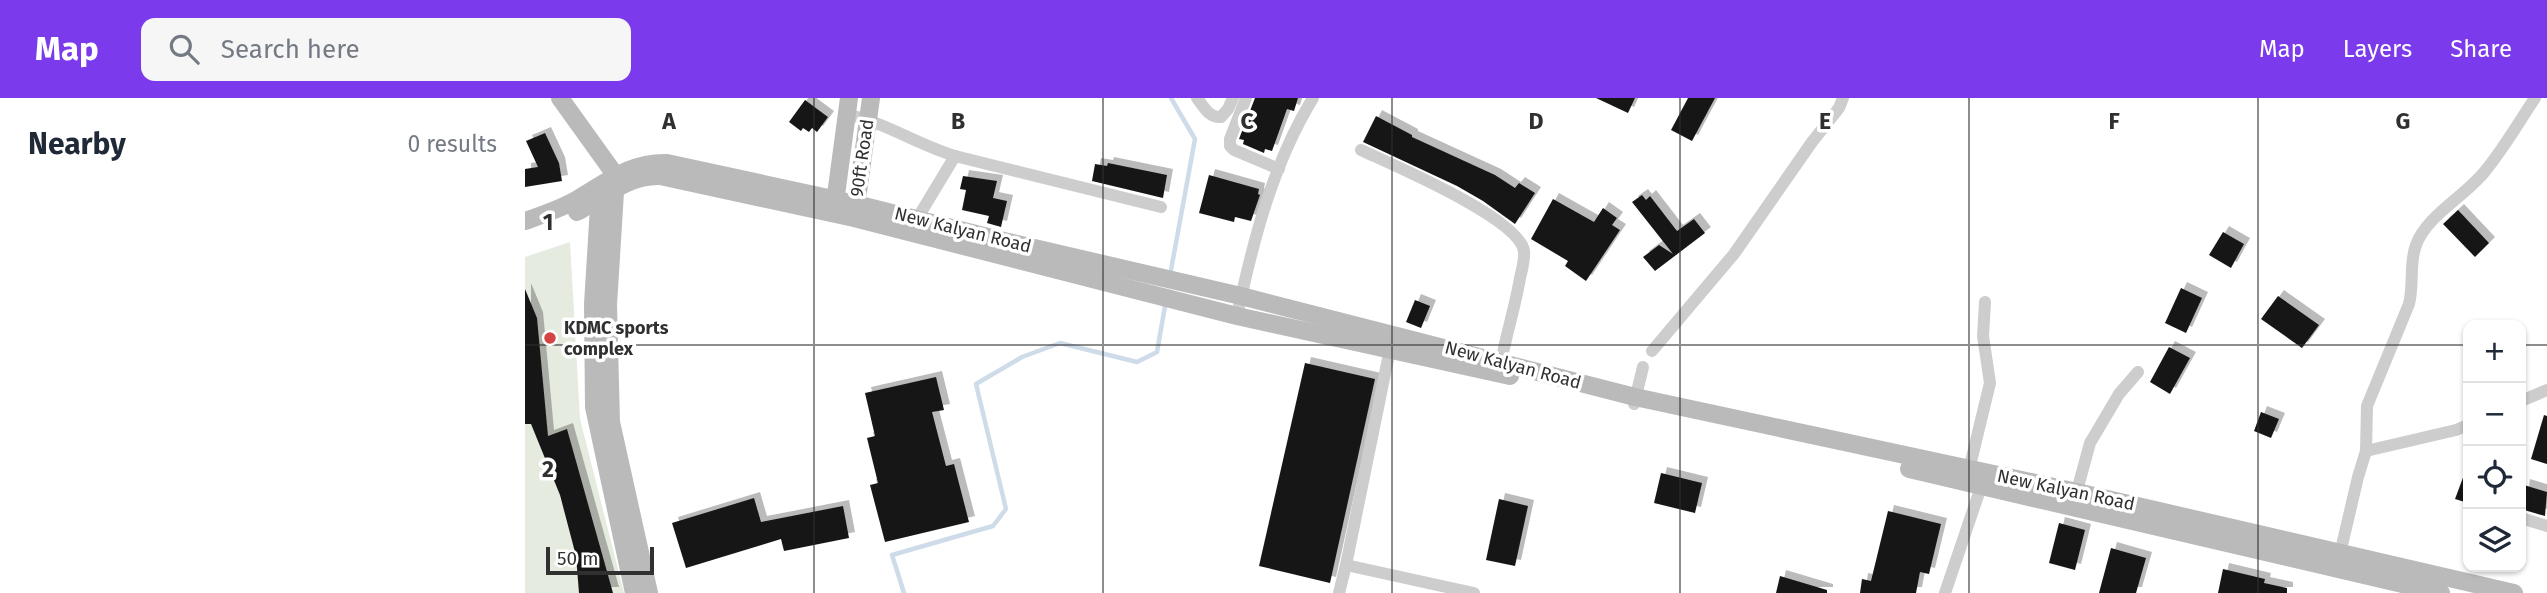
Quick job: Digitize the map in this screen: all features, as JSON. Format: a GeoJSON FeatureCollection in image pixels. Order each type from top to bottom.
{"type":"FeatureCollection","features":[{"type":"Feature","properties":{"kind":"street"},"geometry":{"type":"LineString","coordinates":[[561,98],[585,136],[607,182],[610,449],[634,593]]}},
{"type":"Feature","properties":{"kind":"street","name":"90ft Road"},"geometry":{"type":"LineString","coordinates":[[855,211],[871,98]]}},
{"type":"Feature","properties":{"kind":"street"},"geometry":{"type":"LineString","coordinates":[[1197,98],[1215,117],[1221,117],[1233,98]]}},
{"type":"Feature","properties":{"kind":"street"},"geometry":{"type":"LineString","coordinates":[[1246,98],[1230,139],[1230,146],[1279,169]]}},
{"type":"Feature","properties":{"kind":"street"},"geometry":{"type":"LineString","coordinates":[[1237,316],[1257,232],[1279,169],[1303,114],[1313,98]]}},
{"type":"Feature","properties":{"kind":"street"},"geometry":{"type":"LineString","coordinates":[[1652,351],[1734,254],[1799,160],[1839,108],[1843,98]]}},
{"type":"Feature","properties":{"kind":"street"},"geometry":{"type":"LineString","coordinates":[[2339,561],[2366,451],[2367,406],[2413,291],[2413,253],[2416,243],[2424,228],[2465,194],[2487,170],[2535,98]]}},
{"type":"Feature","properties":{"kind":"street"},"geometry":{"type":"LineString","coordinates":[[847,106],[935,150],[1161,207]]}},
{"type":"Feature","properties":{"kind":"street","name":"90ft Road"},"geometry":{"type":"LineString","coordinates":[[834,206],[847,106]]}},
{"type":"Feature","properties":{"kind":"street"},"geometry":{"type":"LineString","coordinates":[[1361,150],[1426,179],[1495,219],[1520,240],[1525,253],[1500,368]]}},
{"type":"Feature","properties":{"kind":"street"},"geometry":{"type":"LineString","coordinates":[[917,219],[955,156]]}},
{"type":"Feature","properties":{"kind":"street","name":"New Kalyan Road"},"geometry":{"type":"LineString","coordinates":[[525,221],[575,201],[641,164],[667,163],[1003,249],[1237,316],[1392,342]]}},
{"type":"Feature","properties":{"kind":"street","name":"New Kalyan Road"},"geometry":{"type":"LineString","coordinates":[[525,233],[566,218],[607,182]]}},
{"type":"Feature","properties":{"kind":"street","name":"New Kalyan Road"},"geometry":{"type":"LineString","coordinates":[[855,211],[917,219],[1003,249],[1241,296],[1392,342],[1828,451],[1861,452]]}},
{"type":"Feature","properties":{"kind":"street"},"geometry":{"type":"LineString","coordinates":[[1945,593],[1976,477],[1990,383],[1983,337],[1986,302]]}},
{"type":"Feature","properties":{"kind":"street"},"geometry":{"type":"LineString","coordinates":[[1339,593],[1392,342]]}},
{"type":"Feature","properties":{"kind":"street"},"geometry":{"type":"LineString","coordinates":[[1634,401],[1643,367]]}},
{"type":"Feature","properties":{"kind":"street"},"geometry":{"type":"LineString","coordinates":[[2075,500],[2090,443],[2119,394],[2138,372]]}},
{"type":"Feature","properties":{"kind":"street"},"geometry":{"type":"LineString","coordinates":[[2526,399],[2547,390]]}},
{"type":"Feature","properties":{"kind":"street","name":"New Kalyan Road"},"geometry":{"type":"LineString","coordinates":[[1634,401],[1861,452]]}},
{"type":"Feature","properties":{"kind":"street"},"geometry":{"type":"LineString","coordinates":[[2366,451],[2463,427]]}},
{"type":"Feature","properties":{"kind":"street"},"geometry":{"type":"LineString","coordinates":[[610,449],[649,593]]}},
{"type":"Feature","properties":{"kind":"street"},"geometry":{"type":"LineString","coordinates":[[1861,452],[2339,561],[2514,593]]}},
{"type":"Feature","properties":{"kind":"street"},"geometry":{"type":"LineString","coordinates":[[2526,520],[2547,526]]}},
{"type":"Feature","properties":{"kind":"street"},"geometry":{"type":"LineString","coordinates":[[2339,561],[2441,593]]}},
{"type":"Feature","properties":{"kind":"street"},"geometry":{"type":"LineString","coordinates":[[1346,565],[1473,593]]}},
{"type":"Feature","properties":{"kind":"shaded area","name":"KDMC sports complex"},"geometry":{"type":"Polygon","coordinates":[[[570,242],[580,419],[624,593],[525,593],[525,257],[570,242]]]}},
{"type":"Feature","properties":{"kind":"building"},"geometry":{"type":"Polygon","coordinates":[[[1255,98],[1298,98],[1294,111],[1287,109],[1272,151],[1265,149],[1264,153],[1243,144],[1244,140],[1239,139],[1255,98]]]}},
{"type":"Feature","properties":{"kind":"building"},"geometry":{"type":"Polygon","coordinates":[[[1596,98],[1635,98],[1628,113],[1596,98]]]}},
{"type":"Feature","properties":{"kind":"building"},"geometry":{"type":"Polygon","coordinates":[[[1688,98],[1715,98],[1692,141],[1671,130],[1688,98]]]}},
{"type":"Feature","properties":{"kind":"building"},"geometry":{"type":"Polygon","coordinates":[[[805,100],[828,117],[817,132],[812,128],[809,132],[803,128],[801,131],[789,122],[805,100]]]}},
{"type":"Feature","properties":{"kind":"building"},"geometry":{"type":"Polygon","coordinates":[[[1376,116],[1412,137],[1495,175],[1515,188],[1519,183],[1535,193],[1515,224],[1457,186],[1363,142],[1376,116]]]}},
{"type":"Feature","properties":{"kind":"building"},"geometry":{"type":"Polygon","coordinates":[[[545,133],[559,163],[562,181],[525,187],[525,169],[538,167],[526,141],[545,133]]]}},
{"type":"Feature","properties":{"kind":"building"},"geometry":{"type":"Polygon","coordinates":[[[1108,163],[1167,175],[1163,198],[1092,181],[1095,164],[1107,166],[1108,163]]]}},
{"type":"Feature","properties":{"kind":"building"},"geometry":{"type":"Polygon","coordinates":[[[1209,175],[1259,189],[1260,195],[1251,221],[1235,217],[1234,222],[1199,213],[1209,175]]]}},
{"type":"Feature","properties":{"kind":"building"},"geometry":{"type":"Polygon","coordinates":[[[963,176],[997,181],[993,198],[1007,201],[1001,227],[987,223],[989,216],[962,210],[966,190],[960,189],[963,176]]]}},
{"type":"Feature","properties":{"kind":"building"},"geometry":{"type":"Polygon","coordinates":[[[1642,195],[1646,200],[1650,196],[1677,231],[1694,219],[1705,233],[1655,271],[1643,257],[1659,245],[1673,254],[1632,202],[1642,195]]]}},
{"type":"Feature","properties":{"kind":"building"},"geometry":{"type":"Polygon","coordinates":[[[1553,199],[1594,222],[1603,208],[1617,218],[1612,225],[1620,230],[1586,281],[1565,266],[1568,261],[1531,239],[1553,199]]]}},
{"type":"Feature","properties":{"kind":"building"},"geometry":{"type":"Polygon","coordinates":[[[2458,210],[2489,243],[2475,257],[2443,224],[2458,210]]]}},
{"type":"Feature","properties":{"kind":"building"},"geometry":{"type":"Polygon","coordinates":[[[2223,232],[2244,244],[2231,268],[2209,255],[2223,232]]]}},
{"type":"Feature","properties":{"kind":"building"},"geometry":{"type":"Polygon","coordinates":[[[2181,288],[2202,298],[2186,333],[2165,323],[2181,288]]]}},
{"type":"Feature","properties":{"kind":"building"},"geometry":{"type":"Polygon","coordinates":[[[525,289],[537,318],[548,436],[567,429],[613,593],[579,593],[576,556],[560,495],[531,424],[525,424],[525,289]]]}},
{"type":"Feature","properties":{"kind":"building"},"geometry":{"type":"Polygon","coordinates":[[[2278,296],[2319,325],[2302,348],[2261,319],[2278,296]]]}},
{"type":"Feature","properties":{"kind":"building"},"geometry":{"type":"Polygon","coordinates":[[[1415,300],[1430,306],[1421,328],[1406,322],[1415,300]]]}},
{"type":"Feature","properties":{"kind":"building"},"geometry":{"type":"Polygon","coordinates":[[[2169,347],[2190,358],[2170,394],[2150,382],[2169,347]]]}},
{"type":"Feature","properties":{"kind":"building"},"geometry":{"type":"Polygon","coordinates":[[[1305,363],[1375,379],[1330,583],[1259,566],[1305,363]]]}},
{"type":"Feature","properties":{"kind":"building"},"geometry":{"type":"Polygon","coordinates":[[[936,377],[944,410],[932,412],[946,466],[954,464],[969,522],[885,542],[870,485],[878,483],[867,438],[875,436],[865,393],[936,377]]]}},
{"type":"Feature","properties":{"kind":"building"},"geometry":{"type":"Polygon","coordinates":[[[2261,412],[2279,419],[2271,438],[2254,431],[2261,412]]]}},
{"type":"Feature","properties":{"kind":"building"},"geometry":{"type":"Polygon","coordinates":[[[2544,415],[2547,416],[2547,464],[2531,459],[2544,415]]]}},
{"type":"Feature","properties":{"kind":"building"},"geometry":{"type":"Polygon","coordinates":[[[1661,473],[1702,483],[1695,513],[1654,503],[1661,473]]]}},
{"type":"Feature","properties":{"kind":"building"},"geometry":{"type":"Polygon","coordinates":[[[2463,478],[2463,501],[2455,499],[2463,478]]]}},
{"type":"Feature","properties":{"kind":"building"},"geometry":{"type":"Polygon","coordinates":[[[2526,486],[2547,492],[2545,516],[2526,510],[2526,486]]]}},
{"type":"Feature","properties":{"kind":"building"},"geometry":{"type":"Polygon","coordinates":[[[754,498],[761,522],[843,506],[849,538],[784,551],[781,539],[686,568],[672,523],[754,498]]]}},
{"type":"Feature","properties":{"kind":"building"},"geometry":{"type":"Polygon","coordinates":[[[1499,499],[1528,506],[1515,566],[1486,560],[1499,499]]]}},
{"type":"Feature","properties":{"kind":"building"},"geometry":{"type":"Polygon","coordinates":[[[1888,511],[1941,524],[1929,574],[1920,572],[1916,593],[1860,593],[1862,579],[1871,581],[1888,511]]]}},
{"type":"Feature","properties":{"kind":"building"},"geometry":{"type":"Polygon","coordinates":[[[2059,523],[2085,530],[2075,570],[2049,563],[2059,523]]]}},
{"type":"Feature","properties":{"kind":"building"},"geometry":{"type":"Polygon","coordinates":[[[2111,548],[2146,558],[2136,593],[2099,593],[2111,548]]]}},
{"type":"Feature","properties":{"kind":"building"},"geometry":{"type":"Polygon","coordinates":[[[2223,569],[2265,579],[2264,583],[2287,588],[2287,593],[2218,593],[2223,569]]]}},
{"type":"Feature","properties":{"kind":"building"},"geometry":{"type":"Polygon","coordinates":[[[1780,576],[1827,590],[1827,593],[1776,593],[1780,576]]]}},
{"type":"Feature","properties":{"kind":"waterway"},"geometry":{"type":"LineString","coordinates":[[1171,98],[1195,139],[1171,270]]}},
{"type":"Feature","properties":{"kind":"waterway"},"geometry":{"type":"LineString","coordinates":[[904,593],[892,555],[993,526],[1006,509],[976,384],[1022,357],[1060,343],[1137,362],[1157,352],[1165,306]]}},
{"type":"Feature","properties":{"kind":"place","name":"KDMC sports complex"},"geometry":{"type":"Point","coordinates":[550,338]}}]}
